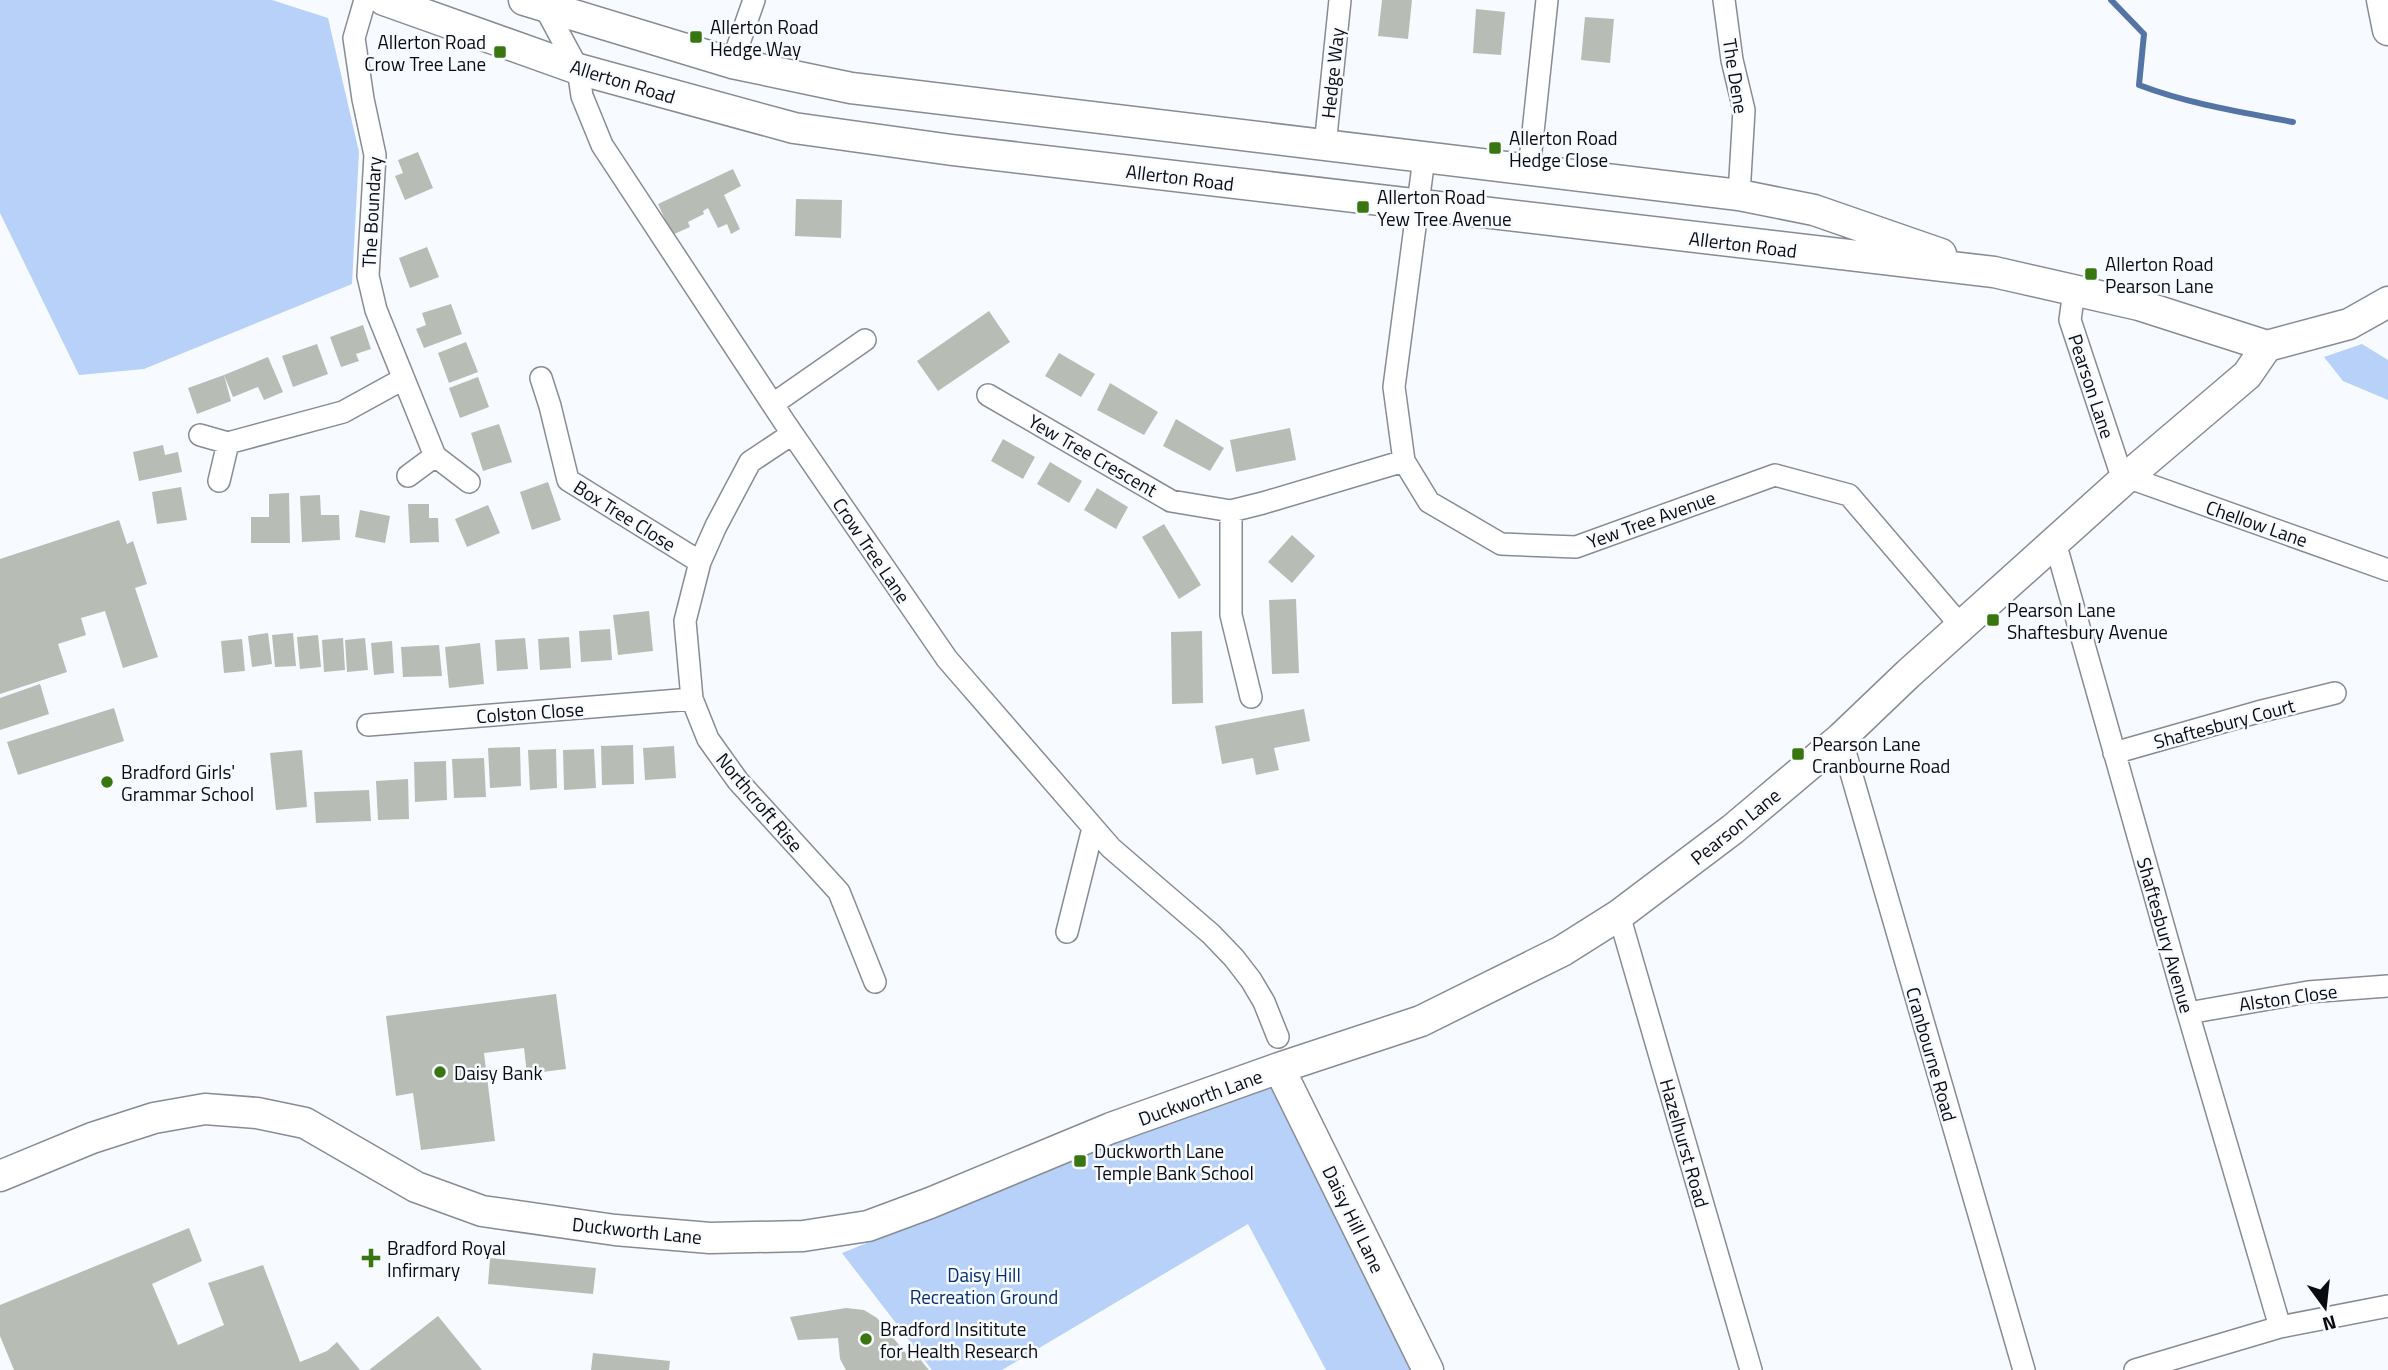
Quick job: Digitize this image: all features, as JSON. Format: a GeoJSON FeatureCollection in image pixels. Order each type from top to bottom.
{"type":"FeatureCollection","features":[{"type":"Feature","properties":{"kind":"street","name":"The Boundary"},"geometry":{"type":"LineString","coordinates":[[365,0],[354,38],[375,155],[368,276],[376,310],[435,456],[468,482]]}},
{"type":"Feature","properties":{"kind":"street","name":"Allerton Road"},"geometry":{"type":"LineString","coordinates":[[384,0],[578,68],[794,128],[965,151],[1994,272]]}},
{"type":"Feature","properties":{"kind":"street"},"geometry":{"type":"LineString","coordinates":[[732,63],[754,0]]}},
{"type":"Feature","properties":{"kind":"street","name":"Hedge Way"},"geometry":{"type":"LineString","coordinates":[[1325,146],[1340,0]]}},
{"type":"Feature","properties":{"kind":"street"},"geometry":{"type":"LineString","coordinates":[[1529,170],[1547,0]]}},
{"type":"Feature","properties":{"kind":"street","name":"The Dene"},"geometry":{"type":"LineString","coordinates":[[1724,0],[1732,60],[1744,110],[1739,195]]}},
{"type":"Feature","properties":{"kind":"street"},"geometry":{"type":"LineString","coordinates":[[2382,0],[2388,30]]}},
{"type":"Feature","properties":{"kind":"street","name":"Allerton Road"},"geometry":{"type":"LineString","coordinates":[[536,2],[732,63],[851,88],[1739,195],[1814,210],[1994,272],[2139,305],[2267,346]]}},
{"type":"Feature","properties":{"kind":"street","name":"Crow Tree Lane"},"geometry":{"type":"LineString","coordinates":[[536,2],[578,68],[582,96],[602,145],[792,434],[947,659],[1111,848],[1211,934],[1234,958],[1264,1002],[1278,1037]]}},
{"type":"Feature","properties":{"kind":"street","name":"Yew Tree Avenue"},"geometry":{"type":"LineString","coordinates":[[1424,159],[1394,387],[1404,461],[1429,502],[1502,544],[1576,547],[1775,475],[1849,495],[1961,626]]}},
{"type":"Feature","properties":{"kind":"street","name":"Pearson Lane"},"geometry":{"type":"LineString","coordinates":[[2074,291],[2070,320],[2125,479]]}},
{"type":"Feature","properties":{"kind":"street"},"geometry":{"type":"LineString","coordinates":[[2267,346],[2349,324],[2388,302]]}},
{"type":"Feature","properties":{"kind":"street"},"geometry":{"type":"LineString","coordinates":[[773,404],[865,340]]}},
{"type":"Feature","properties":{"kind":"street","name":"Pearson Lane"},"geometry":{"type":"LineString","coordinates":[[1279,1068],[1421,1021],[1562,951],[1619,915],[1734,829],[1841,738],[2125,479],[2247,375],[2267,346]]}},
{"type":"Feature","properties":{"kind":"street","name":"Box Tree Close"},"geometry":{"type":"LineString","coordinates":[[541,378],[551,405],[568,480],[700,562]]}},
{"type":"Feature","properties":{"kind":"street"},"geometry":{"type":"LineString","coordinates":[[200,435],[228,443],[342,412],[403,379]]}},
{"type":"Feature","properties":{"kind":"street","name":"Yew Tree Crescent"},"geometry":{"type":"LineString","coordinates":[[988,395],[1171,501],[1231,510],[1404,461]]}},
{"type":"Feature","properties":{"kind":"street","name":"Northcroft Rise"},"geometry":{"type":"LineString","coordinates":[[792,434],[750,462],[700,562],[685,621],[692,699],[708,739],[738,781],[839,892],[874,982]]}},
{"type":"Feature","properties":{"kind":"street"},"geometry":{"type":"LineString","coordinates":[[219,481],[228,443]]}},
{"type":"Feature","properties":{"kind":"street"},"geometry":{"type":"LineString","coordinates":[[408,476],[435,456]]}},
{"type":"Feature","properties":{"kind":"street","name":"Chellow Lane"},"geometry":{"type":"LineString","coordinates":[[2125,479],[2388,570]]}},
{"type":"Feature","properties":{"kind":"street"},"geometry":{"type":"LineString","coordinates":[[1231,510],[1231,615],[1251,697]]}},
{"type":"Feature","properties":{"kind":"street","name":"Shaftesbury Avenue"},"geometry":{"type":"LineString","coordinates":[[2055,542],[2280,1327]]}},
{"type":"Feature","properties":{"kind":"street","name":"Shaftesbury Court"},"geometry":{"type":"LineString","coordinates":[[2114,753],[2335,693]]}},
{"type":"Feature","properties":{"kind":"street","name":"Colston Close"},"geometry":{"type":"LineString","coordinates":[[368,725],[692,699]]}},
{"type":"Feature","properties":{"kind":"street","name":"Cranbourne Road"},"geometry":{"type":"LineString","coordinates":[[1841,738],[2024,1370]]}},
{"type":"Feature","properties":{"kind":"street"},"geometry":{"type":"LineString","coordinates":[[1068,932],[1093,828]]}},
{"type":"Feature","properties":{"kind":"street","name":"Hazelhurst Road"},"geometry":{"type":"LineString","coordinates":[[1619,915],[1751,1370]]}},
{"type":"Feature","properties":{"kind":"street","name":"Alston Close"},"geometry":{"type":"LineString","coordinates":[[2188,1013],[2308,992],[2388,986]]}},
{"type":"Feature","properties":{"kind":"street","name":"Duckworth Lane"},"geometry":{"type":"LineString","coordinates":[[0,1176],[92,1138],[154,1118],[205,1109],[244,1112],[305,1123],[416,1187],[482,1211],[615,1230],[710,1237],[803,1236],[868,1226],[1111,1128],[1279,1068]]}},
{"type":"Feature","properties":{"kind":"street","name":"Daisy Hill Lane"},"geometry":{"type":"LineString","coordinates":[[1279,1068],[1428,1370]]}},
{"type":"Feature","properties":{"kind":"street"},"geometry":{"type":"LineString","coordinates":[[2135,1370],[2280,1327],[2388,1306]]}},
{"type":"Feature","properties":{"kind":"green space"},"geometry":{"type":"Polygon","coordinates":[[[0,0],[272,0],[328,18],[359,152],[352,284],[144,369],[79,375],[0,213],[0,0]]]}},
{"type":"Feature","properties":{"kind":"green space"},"geometry":{"type":"Polygon","coordinates":[[[2362,344],[2388,360],[2388,400],[2343,381],[2324,357],[2362,344]]]}},
{"type":"Feature","properties":{"kind":"green space","name":"Daisy Hill Recreation Ground"},"geometry":{"type":"Polygon","coordinates":[[[1274,1079],[1416,1370],[1326,1370],[1248,1224],[1002,1370],[932,1370],[842,1253],[1274,1079]]]}},
{"type":"Feature","properties":{"kind":"building"},"geometry":{"type":"Polygon","coordinates":[[[1382,0],[1412,0],[1408,39],[1378,36],[1382,0]]]}},
{"type":"Feature","properties":{"kind":"building"},"geometry":{"type":"Polygon","coordinates":[[[1476,9],[1505,12],[1501,55],[1473,53],[1476,9]]]}},
{"type":"Feature","properties":{"kind":"building"},"geometry":{"type":"Polygon","coordinates":[[[1585,17],[1614,19],[1610,63],[1581,60],[1585,17]]]}},
{"type":"Feature","properties":{"kind":"building"},"geometry":{"type":"Polygon","coordinates":[[[418,152],[433,188],[405,200],[395,176],[403,173],[398,160],[418,152]]]}},
{"type":"Feature","properties":{"kind":"building"},"geometry":{"type":"Polygon","coordinates":[[[733,169],[741,186],[724,195],[740,229],[731,234],[727,224],[718,228],[708,208],[703,211],[704,214],[688,222],[690,227],[672,235],[658,204],[733,169]]]}},
{"type":"Feature","properties":{"kind":"building"},"geometry":{"type":"Polygon","coordinates":[[[796,199],[842,200],[841,238],[795,236],[796,199]]]}},
{"type":"Feature","properties":{"kind":"building"},"geometry":{"type":"Polygon","coordinates":[[[427,247],[439,277],[410,288],[399,258],[427,247]]]}},
{"type":"Feature","properties":{"kind":"building"},"geometry":{"type":"Polygon","coordinates":[[[451,304],[462,334],[424,348],[416,329],[426,325],[422,313],[451,304]]]}},
{"type":"Feature","properties":{"kind":"building"},"geometry":{"type":"Polygon","coordinates":[[[989,311],[1010,342],[938,391],[917,361],[989,311]]]}},
{"type":"Feature","properties":{"kind":"building"},"geometry":{"type":"Polygon","coordinates":[[[363,325],[371,349],[356,354],[359,361],[341,367],[330,337],[363,325]]]}},
{"type":"Feature","properties":{"kind":"building"},"geometry":{"type":"Polygon","coordinates":[[[466,342],[478,372],[449,383],[438,353],[466,342]]]}},
{"type":"Feature","properties":{"kind":"building"},"geometry":{"type":"Polygon","coordinates":[[[317,344],[328,374],[293,387],[282,356],[317,344]]]}},
{"type":"Feature","properties":{"kind":"building"},"geometry":{"type":"Polygon","coordinates":[[[1059,353],[1095,374],[1081,397],[1045,376],[1059,353]]]}},
{"type":"Feature","properties":{"kind":"building"},"geometry":{"type":"Polygon","coordinates":[[[268,357],[283,392],[264,400],[258,387],[233,397],[224,375],[268,357]]]}},
{"type":"Feature","properties":{"kind":"building"},"geometry":{"type":"Polygon","coordinates":[[[224,375],[231,401],[197,414],[188,388],[224,375]]]}},
{"type":"Feature","properties":{"kind":"building"},"geometry":{"type":"Polygon","coordinates":[[[478,377],[489,407],[460,418],[449,388],[478,377]]]}},
{"type":"Feature","properties":{"kind":"building"},"geometry":{"type":"Polygon","coordinates":[[[1110,383],[1158,412],[1144,435],[1097,410],[1110,383]]]}},
{"type":"Feature","properties":{"kind":"building"},"geometry":{"type":"Polygon","coordinates":[[[1176,419],[1224,448],[1210,471],[1163,446],[1176,419]]]}},
{"type":"Feature","properties":{"kind":"building"},"geometry":{"type":"Polygon","coordinates":[[[499,424],[512,462],[483,471],[471,433],[499,424]]]}},
{"type":"Feature","properties":{"kind":"building"},"geometry":{"type":"Polygon","coordinates":[[[1290,428],[1296,460],[1236,472],[1230,440],[1290,428]]]}},
{"type":"Feature","properties":{"kind":"building"},"geometry":{"type":"Polygon","coordinates":[[[1003,439],[1035,457],[1023,479],[991,461],[1003,439]]]}},
{"type":"Feature","properties":{"kind":"building"},"geometry":{"type":"Polygon","coordinates":[[[163,445],[165,455],[178,452],[182,472],[139,481],[133,452],[163,445]]]}},
{"type":"Feature","properties":{"kind":"building"},"geometry":{"type":"Polygon","coordinates":[[[1050,462],[1082,481],[1069,503],[1037,484],[1050,462]]]}},
{"type":"Feature","properties":{"kind":"building"},"geometry":{"type":"Polygon","coordinates":[[[548,482],[561,520],[532,530],[520,492],[548,482]]]}},
{"type":"Feature","properties":{"kind":"building"},"geometry":{"type":"Polygon","coordinates":[[[181,487],[187,520],[157,524],[152,492],[181,487]]]}},
{"type":"Feature","properties":{"kind":"building"},"geometry":{"type":"Polygon","coordinates":[[[1097,488],[1128,507],[1116,529],[1084,510],[1097,488]]]}},
{"type":"Feature","properties":{"kind":"building"},"geometry":{"type":"Polygon","coordinates":[[[289,493],[290,543],[251,543],[251,517],[269,517],[269,494],[289,493]]]}},
{"type":"Feature","properties":{"kind":"building"},"geometry":{"type":"Polygon","coordinates":[[[320,495],[321,515],[339,515],[340,540],[302,542],[300,496],[320,495]]]}},
{"type":"Feature","properties":{"kind":"building"},"geometry":{"type":"Polygon","coordinates":[[[408,504],[429,504],[429,518],[438,518],[439,542],[410,543],[408,504]]]}},
{"type":"Feature","properties":{"kind":"building"},"geometry":{"type":"Polygon","coordinates":[[[488,505],[500,533],[467,547],[455,519],[488,505]]]}},
{"type":"Feature","properties":{"kind":"building"},"geometry":{"type":"Polygon","coordinates":[[[360,510],[390,516],[385,543],[355,537],[360,510]]]}},
{"type":"Feature","properties":{"kind":"building"},"geometry":{"type":"Polygon","coordinates":[[[119,520],[127,544],[133,541],[147,584],[135,588],[158,657],[123,668],[105,611],[81,618],[86,635],[58,644],[67,672],[0,694],[0,559],[119,520]]]}},
{"type":"Feature","properties":{"kind":"building"},"geometry":{"type":"Polygon","coordinates":[[[1164,524],[1201,585],[1179,599],[1142,537],[1164,524]]]}},
{"type":"Feature","properties":{"kind":"building"},"geometry":{"type":"Polygon","coordinates":[[[1292,535],[1315,556],[1292,583],[1268,562],[1292,535]]]}},
{"type":"Feature","properties":{"kind":"building"},"geometry":{"type":"Polygon","coordinates":[[[1296,599],[1299,673],[1272,674],[1269,600],[1296,599]]]}},
{"type":"Feature","properties":{"kind":"building"},"geometry":{"type":"Polygon","coordinates":[[[649,611],[653,651],[618,655],[613,615],[649,611]]]}},
{"type":"Feature","properties":{"kind":"building"},"geometry":{"type":"Polygon","coordinates":[[[610,629],[612,660],[581,662],[579,631],[610,629]]]}},
{"type":"Feature","properties":{"kind":"building"},"geometry":{"type":"Polygon","coordinates":[[[1202,631],[1203,703],[1172,704],[1171,632],[1202,631]]]}},
{"type":"Feature","properties":{"kind":"building"},"geometry":{"type":"Polygon","coordinates":[[[268,633],[272,664],[252,667],[248,636],[268,633]]]}},
{"type":"Feature","properties":{"kind":"building"},"geometry":{"type":"Polygon","coordinates":[[[293,633],[296,666],[275,667],[272,635],[293,633]]]}},
{"type":"Feature","properties":{"kind":"building"},"geometry":{"type":"Polygon","coordinates":[[[318,635],[321,667],[300,669],[297,637],[318,635]]]}},
{"type":"Feature","properties":{"kind":"building"},"geometry":{"type":"Polygon","coordinates":[[[569,637],[571,668],[540,670],[538,639],[569,637]]]}},
{"type":"Feature","properties":{"kind":"building"},"geometry":{"type":"Polygon","coordinates":[[[343,638],[345,670],[324,672],[322,640],[343,638]]]}},
{"type":"Feature","properties":{"kind":"building"},"geometry":{"type":"Polygon","coordinates":[[[365,638],[368,670],[347,672],[345,640],[365,638]]]}},
{"type":"Feature","properties":{"kind":"building"},"geometry":{"type":"Polygon","coordinates":[[[525,638],[528,669],[497,671],[495,640],[525,638]]]}},
{"type":"Feature","properties":{"kind":"building"},"geometry":{"type":"Polygon","coordinates":[[[242,639],[245,671],[224,673],[221,641],[242,639]]]}},
{"type":"Feature","properties":{"kind":"building"},"geometry":{"type":"Polygon","coordinates":[[[392,641],[394,673],[374,675],[371,643],[392,641]]]}},
{"type":"Feature","properties":{"kind":"building"},"geometry":{"type":"Polygon","coordinates":[[[480,643],[484,684],[449,688],[445,647],[480,643]]]}},
{"type":"Feature","properties":{"kind":"building"},"geometry":{"type":"Polygon","coordinates":[[[439,645],[442,676],[403,677],[401,647],[439,645]]]}},
{"type":"Feature","properties":{"kind":"building"},"geometry":{"type":"Polygon","coordinates":[[[40,684],[49,714],[0,730],[0,698],[40,684]]]}},
{"type":"Feature","properties":{"kind":"building"},"geometry":{"type":"Polygon","coordinates":[[[114,708],[124,741],[18,775],[7,742],[114,708]]]}},
{"type":"Feature","properties":{"kind":"building"},"geometry":{"type":"Polygon","coordinates":[[[1304,709],[1310,741],[1274,748],[1279,770],[1256,775],[1253,758],[1222,764],[1215,726],[1304,709]]]}},
{"type":"Feature","properties":{"kind":"building"},"geometry":{"type":"Polygon","coordinates":[[[633,745],[634,784],[602,785],[601,746],[633,745]]]}},
{"type":"Feature","properties":{"kind":"building"},"geometry":{"type":"Polygon","coordinates":[[[674,746],[676,778],[645,780],[643,748],[674,746]]]}},
{"type":"Feature","properties":{"kind":"building"},"geometry":{"type":"Polygon","coordinates":[[[520,747],[521,786],[490,788],[488,748],[520,747]]]}},
{"type":"Feature","properties":{"kind":"building"},"geometry":{"type":"Polygon","coordinates":[[[556,749],[557,788],[530,790],[528,750],[556,749]]]}},
{"type":"Feature","properties":{"kind":"building"},"geometry":{"type":"Polygon","coordinates":[[[594,749],[596,788],[564,790],[563,750],[594,749]]]}},
{"type":"Feature","properties":{"kind":"building"},"geometry":{"type":"Polygon","coordinates":[[[302,750],[307,807],[276,810],[270,753],[302,750]]]}},
{"type":"Feature","properties":{"kind":"building"},"geometry":{"type":"Polygon","coordinates":[[[484,758],[486,797],[454,798],[452,759],[484,758]]]}},
{"type":"Feature","properties":{"kind":"building"},"geometry":{"type":"Polygon","coordinates":[[[446,761],[447,800],[415,802],[414,762],[446,761]]]}},
{"type":"Feature","properties":{"kind":"building"},"geometry":{"type":"Polygon","coordinates":[[[408,779],[409,819],[378,820],[376,781],[408,779]]]}},
{"type":"Feature","properties":{"kind":"building"},"geometry":{"type":"Polygon","coordinates":[[[369,790],[371,821],[316,823],[314,792],[369,790]]]}},
{"type":"Feature","properties":{"kind":"building","name":"Daisy Bank"},"geometry":{"type":"Polygon","coordinates":[[[556,994],[566,1069],[527,1074],[524,1048],[484,1053],[495,1141],[421,1150],[413,1093],[396,1096],[386,1016],[556,994]]]}},
{"type":"Feature","properties":{"kind":"building"},"geometry":{"type":"Polygon","coordinates":[[[189,1228],[202,1261],[152,1284],[178,1345],[224,1325],[208,1283],[263,1265],[300,1362],[327,1351],[337,1342],[360,1370],[14,1370],[0,1336],[0,1305],[189,1228]]]}},
{"type":"Feature","properties":{"kind":"building"},"geometry":{"type":"Polygon","coordinates":[[[490,1258],[596,1268],[593,1294],[488,1284],[490,1258]]]}},
{"type":"Feature","properties":{"kind":"building","name":"Bradford Insititute for Health Research"},"geometry":{"type":"Polygon","coordinates":[[[846,1308],[864,1310],[877,1318],[913,1362],[918,1357],[929,1370],[846,1370],[840,1359],[838,1338],[798,1340],[790,1317],[846,1308]]]}},
{"type":"Feature","properties":{"kind":"building"},"geometry":{"type":"Polygon","coordinates":[[[438,1316],[482,1370],[369,1370],[438,1316]]]}},
{"type":"Feature","properties":{"kind":"building"},"geometry":{"type":"Polygon","coordinates":[[[593,1353],[670,1361],[669,1370],[591,1370],[593,1353]]]}},
{"type":"Feature","properties":{"kind":"waterway"},"geometry":{"type":"LineString","coordinates":[[2111,0],[2144,34],[2139,85],[2196,102],[2293,122]]}},
{"type":"Feature","properties":{"kind":"place","name":"Allerton Road Hedge Way"},"geometry":{"type":"Point","coordinates":[696,37]}},
{"type":"Feature","properties":{"kind":"place","name":"Allerton Road Crow Tree Lane"},"geometry":{"type":"Point","coordinates":[500,52]}},
{"type":"Feature","properties":{"kind":"place","name":"Allerton Road Hedge Close"},"geometry":{"type":"Point","coordinates":[1495,148]}},
{"type":"Feature","properties":{"kind":"place","name":"Allerton Road Yew Tree Avenue"},"geometry":{"type":"Point","coordinates":[1363,207]}},
{"type":"Feature","properties":{"kind":"place","name":"Allerton Road Pearson Lane"},"geometry":{"type":"Point","coordinates":[2091,274]}},
{"type":"Feature","properties":{"kind":"place","name":"Pearson Lane Shaftesbury Avenue"},"geometry":{"type":"Point","coordinates":[1993,620]}},
{"type":"Feature","properties":{"kind":"place","name":"Pearson Lane Cranbourne Road"},"geometry":{"type":"Point","coordinates":[1798,754]}},
{"type":"Feature","properties":{"kind":"place","name":"Bradford Girls' Grammar School"},"geometry":{"type":"Point","coordinates":[107,782]}},
{"type":"Feature","properties":{"kind":"place","name":"Daisy Bank"},"geometry":{"type":"Point","coordinates":[440,1072]}},
{"type":"Feature","properties":{"kind":"place","name":"Duckworth Lane Temple Bank School"},"geometry":{"type":"Point","coordinates":[1080,1161]}},
{"type":"Feature","properties":{"kind":"place","name":"Bradford Royal Infirmary"},"geometry":{"type":"Point","coordinates":[371,1258]}},
{"type":"Feature","properties":{"kind":"place","name":"Bradford Insititute for Health Research"},"geometry":{"type":"Point","coordinates":[866,1339]}}]}
